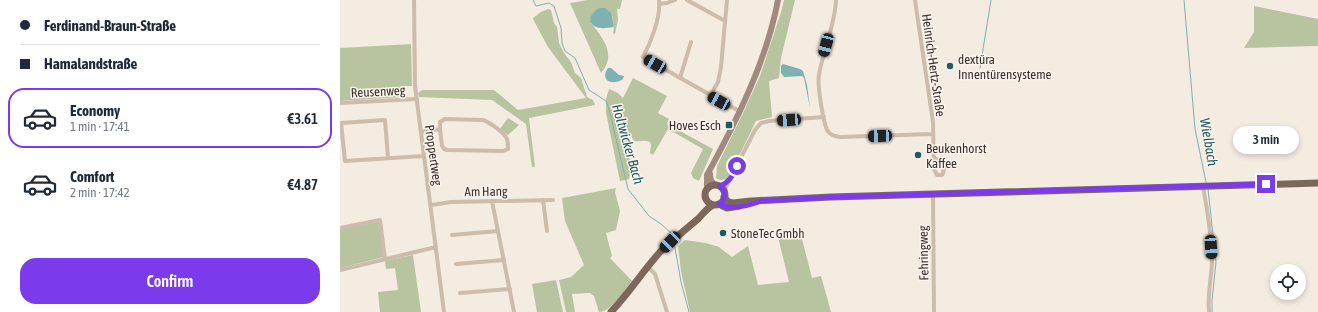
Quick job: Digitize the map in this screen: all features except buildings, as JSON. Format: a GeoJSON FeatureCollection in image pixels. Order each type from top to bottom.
{"type":"FeatureCollection","features":[{"type":"Feature","properties":{"kind":"main road"},"geometry":{"type":"LineString","coordinates":[[692,224],[706,203],[704,195],[707,188],[707,175],[739,111],[764,53],[778,0]]}},
{"type":"Feature","properties":{"kind":"main road"},"geometry":{"type":"LineString","coordinates":[[710,170],[711,180],[713,183],[721,190],[728,202],[733,203],[831,197],[1318,183]]}},
{"type":"Feature","properties":{"kind":"main road"},"geometry":{"type":"LineString","coordinates":[[707,188],[710,186],[721,190]]}},
{"type":"Feature","properties":{"kind":"main road"},"geometry":{"type":"LineString","coordinates":[[611,312],[673,239],[698,219],[707,208],[716,204],[721,190]]}},
{"type":"Feature","properties":{"kind":"main road"},"geometry":{"type":"LineString","coordinates":[[706,200],[727,208],[761,201]]}},
{"type":"Feature","properties":{"kind":"street","name":"Proppertweg"},"geometry":{"type":"LineString","coordinates":[[414,0],[415,86],[444,312]]}},
{"type":"Feature","properties":{"kind":"street"},"geometry":{"type":"LineString","coordinates":[[675,0],[667,3],[659,2],[653,36],[642,57],[739,111]]}},
{"type":"Feature","properties":{"kind":"street"},"geometry":{"type":"LineString","coordinates":[[687,0],[725,21]]}},
{"type":"Feature","properties":{"kind":"street"},"geometry":{"type":"LineString","coordinates":[[710,96],[718,82],[721,67],[727,0]]}},
{"type":"Feature","properties":{"kind":"street"},"geometry":{"type":"LineString","coordinates":[[721,190],[730,180],[755,130],[761,123],[769,121],[824,117],[818,80],[833,20],[836,0]]}},
{"type":"Feature","properties":{"kind":"street","name":"Heinrich-Hertz-Straße"},"geometry":{"type":"LineString","coordinates":[[915,0],[931,109],[934,157]]}},
{"type":"Feature","properties":{"kind":"street"},"geometry":{"type":"LineString","coordinates":[[680,78],[691,42]]}},
{"type":"Feature","properties":{"kind":"street","name":"Reusenweg"},"geometry":{"type":"LineString","coordinates":[[340,102],[417,98]]}},
{"type":"Feature","properties":{"kind":"street","name":"Heinrich-Hertz-Straße"},"geometry":{"type":"LineString","coordinates":[[824,117],[827,130],[833,136],[933,134]]}},
{"type":"Feature","properties":{"kind":"street"},"geometry":{"type":"LineString","coordinates":[[445,119],[487,121],[507,139],[508,149],[503,151],[444,149],[442,146],[440,129],[440,122],[445,119]]}},
{"type":"Feature","properties":{"kind":"street"},"geometry":{"type":"LineString","coordinates":[[388,158],[385,120],[341,123],[345,161],[424,156]]}},
{"type":"Feature","properties":{"kind":"street"},"geometry":{"type":"LineString","coordinates":[[421,132],[440,129]]}},
{"type":"Feature","properties":{"kind":"street"},"geometry":{"type":"LineString","coordinates":[[1206,186],[1212,260],[1208,303],[1209,312]]}},
{"type":"Feature","properties":{"kind":"street","name":"Fehringweg"},"geometry":{"type":"LineString","coordinates":[[932,194],[934,312]]}},
{"type":"Feature","properties":{"kind":"street"},"geometry":{"type":"LineString","coordinates":[[543,200],[547,231]]}},
{"type":"Feature","properties":{"kind":"street","name":"Am Hang"},"geometry":{"type":"LineString","coordinates":[[431,205],[452,202],[553,200]]}},
{"type":"Feature","properties":{"kind":"street"},"geometry":{"type":"LineString","coordinates":[[492,201],[514,312]]}},
{"type":"Feature","properties":{"kind":"street"},"geometry":{"type":"LineString","coordinates":[[340,228],[380,220],[385,259]]}},
{"type":"Feature","properties":{"kind":"street"},"geometry":{"type":"LineString","coordinates":[[452,235],[498,231]]}},
{"type":"Feature","properties":{"kind":"street"},"geometry":{"type":"LineString","coordinates":[[340,270],[436,247]]}},
{"type":"Feature","properties":{"kind":"street"},"geometry":{"type":"LineString","coordinates":[[456,264],[504,260]]}},
{"type":"Feature","properties":{"kind":"street"},"geometry":{"type":"LineString","coordinates":[[648,267],[655,274],[667,312]]}},
{"type":"Feature","properties":{"kind":"street"},"geometry":{"type":"LineString","coordinates":[[460,293],[510,289]]}},
{"type":"Feature","properties":{"kind":"green space"},"geometry":{"type":"Polygon","coordinates":[[[588,0],[622,0],[620,9],[617,9],[618,20],[615,34],[613,34],[614,26],[612,16],[591,23],[604,41],[608,53],[606,66],[601,73],[570,3],[588,0]]]}},
{"type":"Feature","properties":{"kind":"green space"},"geometry":{"type":"Polygon","coordinates":[[[784,0],[795,0],[781,58],[779,78],[769,81],[772,117],[756,121],[728,179],[720,180],[716,178],[717,166],[760,76],[784,0]]]}},
{"type":"Feature","properties":{"kind":"green space"},"geometry":{"type":"Polygon","coordinates":[[[1254,6],[1318,19],[1318,46],[1244,48],[1254,32],[1254,6]]]}},
{"type":"Feature","properties":{"kind":"green space"},"geometry":{"type":"Polygon","coordinates":[[[548,9],[551,10],[554,23],[557,27],[559,43],[571,62],[575,73],[581,78],[587,97],[593,100],[595,105],[529,118],[535,167],[532,167],[526,124],[492,100],[419,97],[418,93],[422,90],[494,90],[518,110],[586,98],[548,47],[534,21],[533,18],[548,9]]]}},
{"type":"Feature","properties":{"kind":"green space"},"geometry":{"type":"Polygon","coordinates":[[[411,44],[412,86],[401,86],[402,97],[340,101],[340,48],[411,44]]]}},
{"type":"Feature","properties":{"kind":"green space"},"geometry":{"type":"Polygon","coordinates":[[[633,78],[667,96],[658,113],[669,119],[667,124],[713,149],[699,181],[693,178],[691,173],[703,149],[668,129],[653,155],[650,153],[650,142],[634,141],[631,136],[627,140],[631,170],[629,179],[620,181],[606,113],[606,99],[609,89],[618,93],[623,98],[633,78]]]}},
{"type":"Feature","properties":{"kind":"green space"},"geometry":{"type":"Polygon","coordinates":[[[508,118],[519,125],[508,135],[500,129],[508,118]]]}},
{"type":"Feature","properties":{"kind":"green space"},"geometry":{"type":"Polygon","coordinates":[[[616,188],[615,192],[620,211],[616,230],[606,233],[612,256],[610,258],[632,281],[613,305],[604,311],[599,312],[594,296],[590,293],[572,294],[575,312],[566,312],[559,280],[571,277],[584,265],[565,221],[562,198],[616,188]]]}},
{"type":"Feature","properties":{"kind":"green space"},"geometry":{"type":"Polygon","coordinates":[[[379,221],[384,257],[340,268],[340,229],[379,221]]]}},
{"type":"Feature","properties":{"kind":"green space"},"geometry":{"type":"Polygon","coordinates":[[[801,235],[812,278],[821,276],[831,312],[690,312],[681,271],[678,246],[685,240],[706,243],[719,247],[732,257],[748,246],[758,285],[789,282],[778,237],[801,235]]]}},
{"type":"Feature","properties":{"kind":"green space"},"geometry":{"type":"Polygon","coordinates":[[[413,255],[421,312],[380,312],[378,292],[398,290],[395,268],[386,269],[385,261],[413,255]]]}},
{"type":"Feature","properties":{"kind":"green space"},"geometry":{"type":"Polygon","coordinates":[[[556,280],[563,312],[537,312],[532,284],[556,280]]]}},
{"type":"Feature","properties":{"kind":"water"},"geometry":{"type":"Polygon","coordinates":[[[599,8],[605,8],[611,13],[613,27],[598,28],[593,25],[590,20],[592,14],[599,8]]]}},
{"type":"Feature","properties":{"kind":"water"},"geometry":{"type":"Polygon","coordinates":[[[783,64],[803,71],[807,85],[810,108],[804,78],[802,76],[784,77],[781,73],[781,66],[783,64]]]}},
{"type":"Feature","properties":{"kind":"water"},"geometry":{"type":"Polygon","coordinates":[[[608,68],[611,68],[619,75],[624,76],[623,79],[615,82],[608,81],[605,76],[608,68]]]}},
{"type":"Feature","properties":{"kind":"waterway","name":"Holtwicker Bach"},"geometry":{"type":"LineString","coordinates":[[533,0],[536,6],[549,3],[554,6],[561,28],[562,43],[565,51],[575,58],[589,90],[606,101],[628,189],[649,216],[671,233],[672,238]]}},
{"type":"Feature","properties":{"kind":"waterway"},"geometry":{"type":"LineString","coordinates":[[980,68],[991,0]]}},
{"type":"Feature","properties":{"kind":"waterway","name":"Wielbach"},"geometry":{"type":"LineString","coordinates":[[1184,0],[1195,129],[1206,182]]}},
{"type":"Feature","properties":{"kind":"waterway","name":"Wielbach"},"geometry":{"type":"LineString","coordinates":[[1208,189],[1216,262],[1212,312]]}},
{"type":"Feature","properties":{"kind":"waterway","name":"Holtwicker Bach"},"geometry":{"type":"LineString","coordinates":[[674,242],[681,282],[689,312]]}},
{"type":"Feature","properties":{"kind":"place","name":"dextüra Innentürensysteme"},"geometry":{"type":"Point","coordinates":[950,66]}},
{"type":"Feature","properties":{"kind":"place","name":"Hoves Esch"},"geometry":{"type":"Point","coordinates":[729,125]}},
{"type":"Feature","properties":{"kind":"place","name":"Beukenhorst Kaffee"},"geometry":{"type":"Point","coordinates":[918,155]}},
{"type":"Feature","properties":{"kind":"place","name":"StoneTec Gmbh"},"geometry":{"type":"Point","coordinates":[723,233]}},
{"type":"Feature","properties":{"kind":"route"},"geometry":{"type":"LineString","coordinates":[[737,166],[730,180],[726,184],[720,186],[723,188],[725,194],[723,201],[719,204],[727,208],[770,200],[831,197],[1266,184]]}}]}
